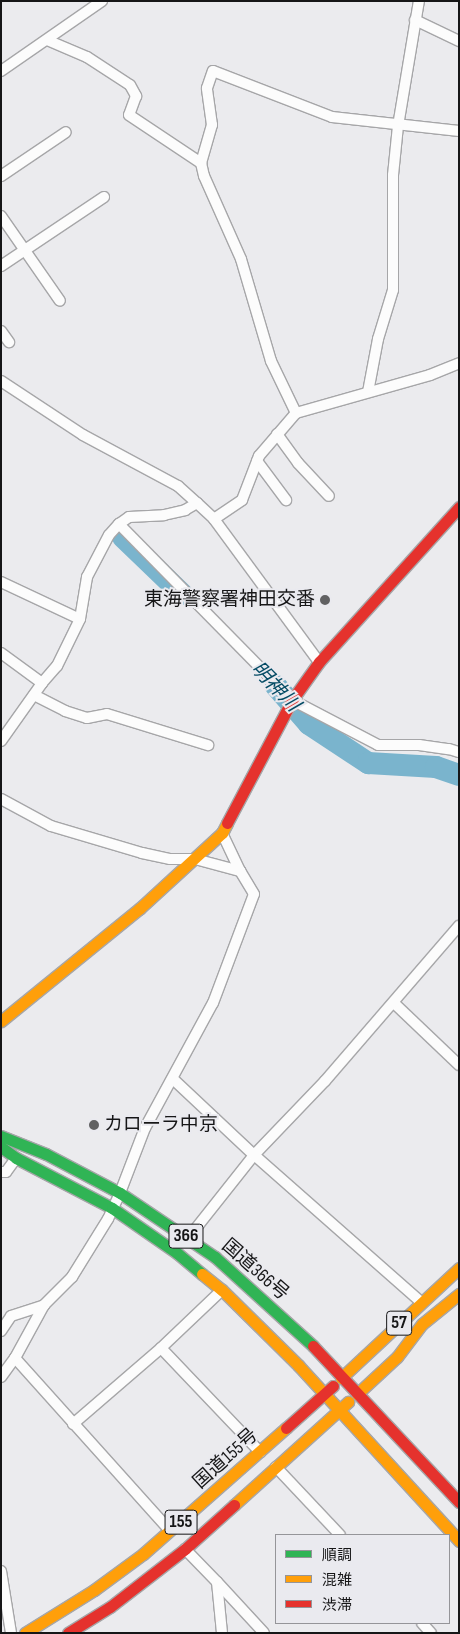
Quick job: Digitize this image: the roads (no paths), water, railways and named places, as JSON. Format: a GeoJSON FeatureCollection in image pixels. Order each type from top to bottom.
{"type":"FeatureCollection","features":[{"type":"Feature","properties":{"kind":"main road"},"geometry":{"type":"LineString","coordinates":[[1,1021],[77,962],[196,859],[222,833],[292,700],[319,662],[459,507]]}},
{"type":"Feature","properties":{"kind":"main road","name":"国道366号"},"geometry":{"type":"LineString","coordinates":[[1,1136],[46,1154],[120,1193],[189,1238],[237,1275],[316,1350],[341,1378]]}},
{"type":"Feature","properties":{"kind":"main road","name":"国道366号"},"geometry":{"type":"LineString","coordinates":[[1,1147],[16,1158],[112,1208],[177,1253],[222,1290],[298,1365],[324,1394]]}},
{"type":"Feature","properties":{"kind":"main road","name":"57"},"geometry":{"type":"LineString","coordinates":[[341,1378],[459,1268]]}},
{"type":"Feature","properties":{"kind":"main road","name":"57"},"geometry":{"type":"LineString","coordinates":[[357,1394],[397,1357],[422,1324],[459,1294]]}},
{"type":"Feature","properties":{"kind":"main road"},"geometry":{"type":"LineString","coordinates":[[341,1378],[459,1502]]}},
{"type":"Feature","properties":{"kind":"main road","name":"国道155号"},"geometry":{"type":"LineString","coordinates":[[25,1633],[94,1590],[170,1531],[341,1378]]}},
{"type":"Feature","properties":{"kind":"main road"},"geometry":{"type":"LineString","coordinates":[[324,1394],[459,1541]]}},
{"type":"Feature","properties":{"kind":"main road","name":"国道155号"},"geometry":{"type":"LineString","coordinates":[[68,1633],[110,1608],[186,1549],[357,1394]]}},
{"type":"Feature","properties":{"kind":"street"},"geometry":{"type":"LineString","coordinates":[[1,71],[102,1]]}},
{"type":"Feature","properties":{"kind":"street"},"geometry":{"type":"LineString","coordinates":[[368,392],[378,339],[393,290],[393,175],[398,126],[418,1]]}},
{"type":"Feature","properties":{"kind":"street"},"geometry":{"type":"LineString","coordinates":[[415,20],[459,41]]}},
{"type":"Feature","properties":{"kind":"street"},"geometry":{"type":"LineString","coordinates":[[47,40],[87,57],[130,85],[136,96],[129,116],[201,163]]}},
{"type":"Feature","properties":{"kind":"street"},"geometry":{"type":"LineString","coordinates":[[296,413],[271,361],[242,259],[204,176],[201,163],[212,125],[206,88],[214,71],[332,117],[398,126],[459,131]]}},
{"type":"Feature","properties":{"kind":"street"},"geometry":{"type":"LineString","coordinates":[[1,176],[66,132]]}},
{"type":"Feature","properties":{"kind":"street"},"geometry":{"type":"LineString","coordinates":[[1,266],[104,197]]}},
{"type":"Feature","properties":{"kind":"street"},"geometry":{"type":"LineString","coordinates":[[1,216],[60,301]]}},
{"type":"Feature","properties":{"kind":"street"},"geometry":{"type":"LineString","coordinates":[[1,331],[9,342]]}},
{"type":"Feature","properties":{"kind":"street"},"geometry":{"type":"LineString","coordinates":[[214,519],[242,500],[257,461],[277,434],[296,413],[430,374],[459,363]]}},
{"type":"Feature","properties":{"kind":"street"},"geometry":{"type":"LineString","coordinates":[[1,381],[83,436],[178,486],[214,519],[319,662]]}},
{"type":"Feature","properties":{"kind":"street"},"geometry":{"type":"LineString","coordinates":[[277,434],[298,463],[329,496]]}},
{"type":"Feature","properties":{"kind":"street"},"geometry":{"type":"LineString","coordinates":[[257,461],[286,500]]}},
{"type":"Feature","properties":{"kind":"street"},"geometry":{"type":"LineString","coordinates":[[1,741],[42,683],[57,666],[80,619],[87,577],[108,536],[119,524],[129,517],[164,515],[185,510],[197,503]]}},
{"type":"Feature","properties":{"kind":"street"},"geometry":{"type":"LineString","coordinates":[[119,524],[292,700],[378,745],[419,745],[449,748],[459,752]]}},
{"type":"Feature","properties":{"kind":"street"},"geometry":{"type":"LineString","coordinates":[[1,582],[80,619]]}},
{"type":"Feature","properties":{"kind":"street"},"geometry":{"type":"LineString","coordinates":[[1,654],[42,683]]}},
{"type":"Feature","properties":{"kind":"street"},"geometry":{"type":"LineString","coordinates":[[34,695],[65,711],[87,718],[107,714],[208,745]]}},
{"type":"Feature","properties":{"kind":"street"},"geometry":{"type":"LineString","coordinates":[[1,799],[51,826],[170,859],[196,859],[240,871]]}},
{"type":"Feature","properties":{"kind":"street"},"geometry":{"type":"LineString","coordinates":[[1,1377],[15,1358],[44,1305],[72,1277],[112,1208],[120,1193],[145,1128],[173,1080],[213,1003],[254,894],[240,871],[222,833]]}},
{"type":"Feature","properties":{"kind":"street"},"geometry":{"type":"LineString","coordinates":[[177,1253],[254,1155],[394,1003],[459,926]]}},
{"type":"Feature","properties":{"kind":"street"},"geometry":{"type":"LineString","coordinates":[[394,1003],[459,1065]]}},
{"type":"Feature","properties":{"kind":"street"},"geometry":{"type":"LineString","coordinates":[[173,1080],[254,1155],[421,1302]]}},
{"type":"Feature","properties":{"kind":"street"},"geometry":{"type":"LineString","coordinates":[[1,1172],[6,1172],[16,1158]]}},
{"type":"Feature","properties":{"kind":"street"},"geometry":{"type":"LineString","coordinates":[[73,1424],[162,1348],[222,1290]]}},
{"type":"Feature","properties":{"kind":"street"},"geometry":{"type":"LineString","coordinates":[[1,1331],[11,1316],[44,1305]]}},
{"type":"Feature","properties":{"kind":"street"},"geometry":{"type":"LineString","coordinates":[[162,1348],[260,1452]]}},
{"type":"Feature","properties":{"kind":"street"},"geometry":{"type":"LineString","coordinates":[[15,1358],[170,1531]]}},
{"type":"Feature","properties":{"kind":"street"},"geometry":{"type":"LineString","coordinates":[[276,1467],[339,1534]]}},
{"type":"Feature","properties":{"kind":"street"},"geometry":{"type":"LineString","coordinates":[[186,1549],[264,1633]]}},
{"type":"Feature","properties":{"kind":"street"},"geometry":{"type":"LineString","coordinates":[[1,1571],[11,1633]]}},
{"type":"Feature","properties":{"kind":"street"},"geometry":{"type":"LineString","coordinates":[[217,1582],[222,1633]]}},
{"type":"Feature","properties":{"kind":"waterway","name":"明神川"},"geometry":{"type":"LineString","coordinates":[[123,537],[182,594]]}},
{"type":"Feature","properties":{"kind":"waterway","name":"明神川"},"geometry":{"type":"LineString","coordinates":[[276,686],[309,724],[368,763],[436,767],[459,775]]}},
{"type":"Feature","properties":{"kind":"place","name":"東海警察署神田交番"},"geometry":{"type":"Point","coordinates":[325,600]}},
{"type":"Feature","properties":{"kind":"place","name":"カローラ中京"},"geometry":{"type":"Point","coordinates":[94,1125]}}]}
